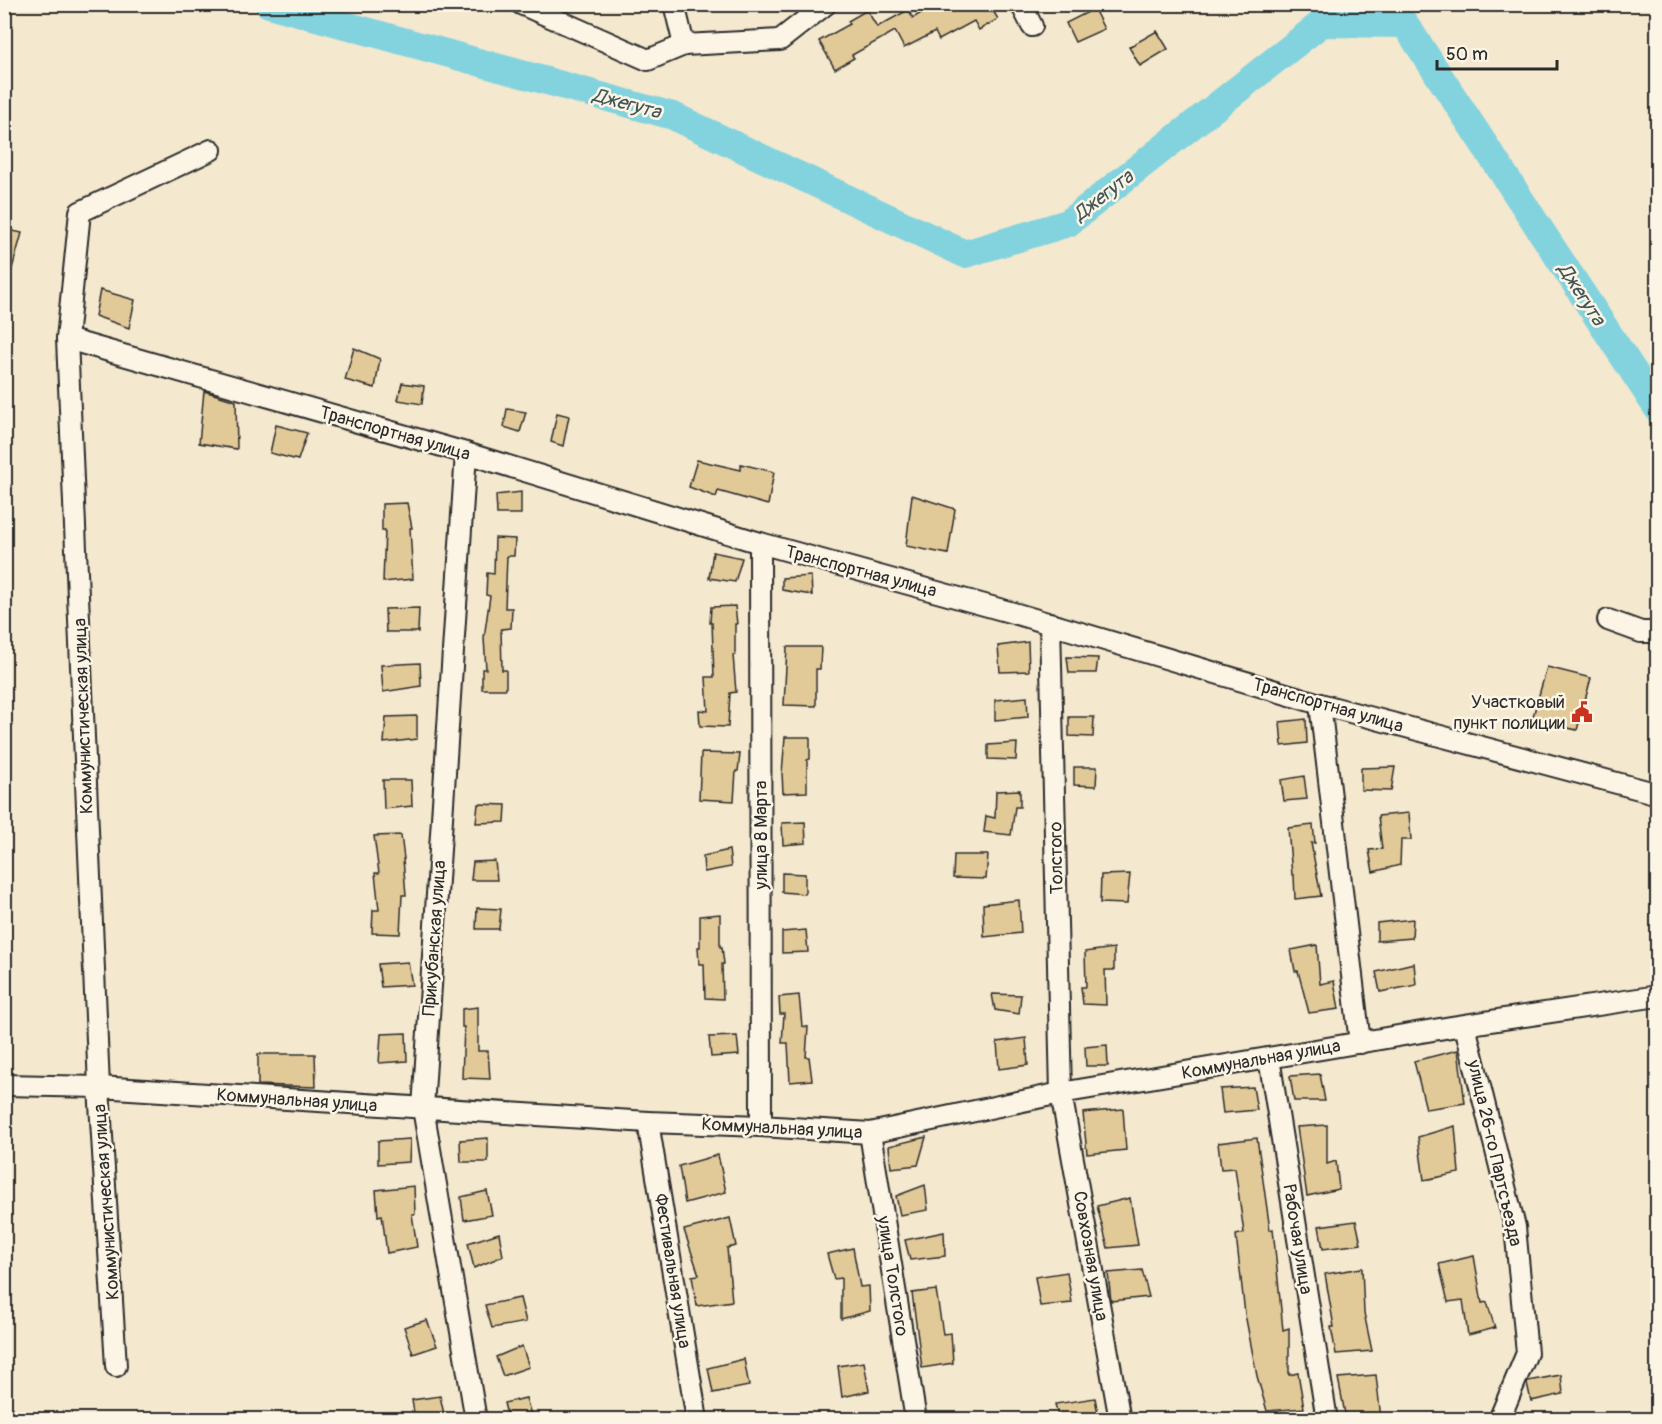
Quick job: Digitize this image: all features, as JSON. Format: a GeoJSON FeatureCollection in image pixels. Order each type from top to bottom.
{"type":"FeatureCollection","features":[{"type":"Feature","properties":{"kind":"street"},"geometry":{"type":"LineString","coordinates":[[521,4],[648,60],[684,45],[780,40],[825,4]]}},
{"type":"Feature","properties":{"kind":"street"},"geometry":{"type":"LineString","coordinates":[[676,4],[684,45]]}},
{"type":"Feature","properties":{"kind":"street"},"geometry":{"type":"LineString","coordinates":[[1021,4],[1032,26]]}},
{"type":"Feature","properties":{"kind":"street","name":"Коммунистическая улица"},"geometry":{"type":"LineString","coordinates":[[116,1366],[99,1087],[67,339],[80,212],[211,150]]}},
{"type":"Feature","properties":{"kind":"street","name":"Транспортная улица"},"geometry":{"type":"LineString","coordinates":[[67,339],[466,453],[760,543],[1050,624],[1320,704],[1658,794]]}},
{"type":"Feature","properties":{"kind":"street","name":"Прикубанская улица"},"geometry":{"type":"LineString","coordinates":[[466,453],[423,1108],[476,1419]]}},
{"type":"Feature","properties":{"kind":"street","name":"улица 8 Марта"},"geometry":{"type":"LineString","coordinates":[[760,543],[761,1126]]}},
{"type":"Feature","properties":{"kind":"street"},"geometry":{"type":"LineString","coordinates":[[1608,620],[1641,632],[1658,632]]}},
{"type":"Feature","properties":{"kind":"street","name":"Толстого"},"geometry":{"type":"LineString","coordinates":[[1050,624],[1061,1093]]}},
{"type":"Feature","properties":{"kind":"street"},"geometry":{"type":"LineString","coordinates":[[1320,704],[1360,1043]]}},
{"type":"Feature","properties":{"kind":"street","name":"Коммунальная улица"},"geometry":{"type":"LineString","coordinates":[[4,1085],[99,1087],[648,1122],[870,1133],[1061,1093],[1658,996]]}},
{"type":"Feature","properties":{"kind":"street","name":"улица 26-го Партсъезда"},"geometry":{"type":"LineString","coordinates":[[1465,1026],[1515,1227],[1527,1353],[1499,1419]]}},
{"type":"Feature","properties":{"kind":"street","name":"Рабочая улица"},"geometry":{"type":"LineString","coordinates":[[1269,1058],[1327,1419]]}},
{"type":"Feature","properties":{"kind":"street","name":"Совхозная улица"},"geometry":{"type":"LineString","coordinates":[[1061,1093],[1120,1419]]}},
{"type":"Feature","properties":{"kind":"street","name":"Фестивальная улица"},"geometry":{"type":"LineString","coordinates":[[648,1122],[697,1419]]}},
{"type":"Feature","properties":{"kind":"street","name":"улица Толстого"},"geometry":{"type":"LineString","coordinates":[[870,1133],[916,1419]]}},
{"type":"Feature","properties":{"kind":"building"},"geometry":{"type":"Polygon","coordinates":[[[936,4],[989,4],[998,19],[979,30],[974,21],[939,40],[935,32],[904,48],[895,31],[852,55],[854,58],[835,69],[819,41],[850,24],[848,21],[867,10],[877,27],[908,10],[913,18],[936,4]]]}},
{"type":"Feature","properties":{"kind":"building"},"geometry":{"type":"Polygon","coordinates":[[[1094,9],[1104,29],[1075,42],[1066,23],[1094,9]]]}},
{"type":"Feature","properties":{"kind":"building"},"geometry":{"type":"Polygon","coordinates":[[[1157,31],[1168,49],[1140,66],[1129,47],[1157,31]]]}},
{"type":"Feature","properties":{"kind":"building"},"geometry":{"type":"Polygon","coordinates":[[[4,229],[22,233],[8,283],[4,282],[4,229]]]}},
{"type":"Feature","properties":{"kind":"building"},"geometry":{"type":"Polygon","coordinates":[[[100,290],[135,300],[129,328],[95,316],[100,290]]]}},
{"type":"Feature","properties":{"kind":"building"},"geometry":{"type":"Polygon","coordinates":[[[354,348],[380,359],[375,388],[345,380],[354,348]]]}},
{"type":"Feature","properties":{"kind":"building"},"geometry":{"type":"Polygon","coordinates":[[[402,383],[424,386],[422,404],[398,400],[402,383]]]}},
{"type":"Feature","properties":{"kind":"building"},"geometry":{"type":"Polygon","coordinates":[[[204,391],[236,401],[237,449],[199,443],[204,391]]]}},
{"type":"Feature","properties":{"kind":"building"},"geometry":{"type":"Polygon","coordinates":[[[507,409],[526,412],[520,432],[504,427],[507,409]]]}},
{"type":"Feature","properties":{"kind":"building"},"geometry":{"type":"Polygon","coordinates":[[[557,413],[569,416],[563,446],[551,442],[557,413]]]}},
{"type":"Feature","properties":{"kind":"building"},"geometry":{"type":"Polygon","coordinates":[[[276,425],[307,433],[298,460],[270,453],[276,425]]]}},
{"type":"Feature","properties":{"kind":"building"},"geometry":{"type":"Polygon","coordinates":[[[697,460],[741,470],[741,464],[774,472],[768,505],[718,491],[716,497],[689,487],[697,460]]]}},
{"type":"Feature","properties":{"kind":"building"},"geometry":{"type":"Polygon","coordinates":[[[521,492],[521,514],[497,514],[496,495],[521,492]]]}},
{"type":"Feature","properties":{"kind":"building"},"geometry":{"type":"Polygon","coordinates":[[[912,495],[955,509],[948,554],[906,546],[912,495]]]}},
{"type":"Feature","properties":{"kind":"building"},"geometry":{"type":"Polygon","coordinates":[[[407,503],[412,528],[410,528],[413,579],[383,582],[385,530],[382,530],[382,504],[407,503]]]}},
{"type":"Feature","properties":{"kind":"building"},"geometry":{"type":"Polygon","coordinates":[[[495,538],[515,539],[514,556],[507,556],[505,608],[512,608],[511,628],[501,629],[502,670],[506,670],[506,689],[482,689],[482,669],[486,669],[484,638],[490,596],[486,595],[487,573],[494,574],[495,538]]]}},
{"type":"Feature","properties":{"kind":"building"},"geometry":{"type":"Polygon","coordinates":[[[713,552],[742,558],[735,582],[709,578],[713,552]]]}},
{"type":"Feature","properties":{"kind":"building"},"geometry":{"type":"Polygon","coordinates":[[[811,576],[812,595],[782,590],[782,578],[811,576]]]}},
{"type":"Feature","properties":{"kind":"building"},"geometry":{"type":"Polygon","coordinates":[[[735,606],[737,624],[735,624],[735,655],[733,655],[736,692],[730,693],[728,727],[700,726],[699,710],[708,711],[706,677],[714,677],[711,607],[735,606]]]}},
{"type":"Feature","properties":{"kind":"building"},"geometry":{"type":"Polygon","coordinates":[[[419,608],[418,632],[386,632],[385,609],[419,608]]]}},
{"type":"Feature","properties":{"kind":"building"},"geometry":{"type":"Polygon","coordinates":[[[1028,642],[1029,671],[1000,672],[998,646],[1028,642]]]}},
{"type":"Feature","properties":{"kind":"building"},"geometry":{"type":"Polygon","coordinates":[[[787,647],[821,647],[820,669],[816,669],[816,706],[784,705],[787,647]]]}},
{"type":"Feature","properties":{"kind":"building"},"geometry":{"type":"Polygon","coordinates":[[[1067,657],[1098,658],[1096,673],[1069,673],[1067,657]]]}},
{"type":"Feature","properties":{"kind":"building"},"geometry":{"type":"Polygon","coordinates":[[[420,663],[421,686],[383,692],[381,665],[420,663]]]}},
{"type":"Feature","properties":{"kind":"building"},"geometry":{"type":"Polygon","coordinates":[[[1547,667],[1591,678],[1577,730],[1532,720],[1547,667]]]}},
{"type":"Feature","properties":{"kind":"building"},"geometry":{"type":"Polygon","coordinates":[[[1027,697],[1028,717],[995,720],[995,700],[1027,697]]]}},
{"type":"Feature","properties":{"kind":"building"},"geometry":{"type":"Polygon","coordinates":[[[417,716],[417,739],[384,743],[386,717],[417,716]]]}},
{"type":"Feature","properties":{"kind":"building"},"geometry":{"type":"Polygon","coordinates":[[[1069,717],[1094,717],[1093,737],[1069,736],[1069,717]]]}},
{"type":"Feature","properties":{"kind":"building"},"geometry":{"type":"Polygon","coordinates":[[[1306,719],[1307,743],[1282,746],[1280,722],[1306,719]]]}},
{"type":"Feature","properties":{"kind":"building"},"geometry":{"type":"Polygon","coordinates":[[[785,737],[810,737],[807,792],[783,793],[785,737]]]}},
{"type":"Feature","properties":{"kind":"building"},"geometry":{"type":"Polygon","coordinates":[[[1017,743],[1016,760],[988,759],[988,745],[1017,743]]]}},
{"type":"Feature","properties":{"kind":"building"},"geometry":{"type":"Polygon","coordinates":[[[701,753],[740,754],[738,771],[736,771],[734,801],[699,799],[701,753]]]}},
{"type":"Feature","properties":{"kind":"building"},"geometry":{"type":"Polygon","coordinates":[[[1074,767],[1097,767],[1096,786],[1074,785],[1074,767]]]}},
{"type":"Feature","properties":{"kind":"building"},"geometry":{"type":"Polygon","coordinates":[[[1395,767],[1391,791],[1361,790],[1361,768],[1395,767]]]}},
{"type":"Feature","properties":{"kind":"building"},"geometry":{"type":"Polygon","coordinates":[[[1304,776],[1307,799],[1284,801],[1281,780],[1304,776]]]}},
{"type":"Feature","properties":{"kind":"building"},"geometry":{"type":"Polygon","coordinates":[[[383,780],[411,780],[412,806],[384,809],[383,780]]]}},
{"type":"Feature","properties":{"kind":"building"},"geometry":{"type":"Polygon","coordinates":[[[1020,790],[1020,807],[1015,807],[1011,835],[984,832],[986,816],[995,818],[996,791],[1020,790]]]}},
{"type":"Feature","properties":{"kind":"building"},"geometry":{"type":"Polygon","coordinates":[[[478,804],[506,805],[505,822],[476,823],[478,804]]]}},
{"type":"Feature","properties":{"kind":"building"},"geometry":{"type":"Polygon","coordinates":[[[1409,813],[1411,840],[1401,840],[1400,865],[1373,872],[1369,850],[1382,849],[1378,816],[1409,813]]]}},
{"type":"Feature","properties":{"kind":"building"},"geometry":{"type":"Polygon","coordinates":[[[805,822],[806,843],[783,845],[782,823],[805,822]]]}},
{"type":"Feature","properties":{"kind":"building"},"geometry":{"type":"Polygon","coordinates":[[[1313,825],[1315,843],[1311,843],[1321,896],[1295,899],[1288,828],[1313,825]]]}},
{"type":"Feature","properties":{"kind":"building"},"geometry":{"type":"Polygon","coordinates":[[[401,835],[406,895],[402,895],[400,934],[372,933],[373,910],[379,910],[375,873],[379,873],[374,836],[401,835]]]}},
{"type":"Feature","properties":{"kind":"building"},"geometry":{"type":"Polygon","coordinates":[[[729,850],[731,867],[704,872],[703,856],[729,850]]]}},
{"type":"Feature","properties":{"kind":"building"},"geometry":{"type":"Polygon","coordinates":[[[954,855],[988,855],[986,879],[953,878],[954,855]]]}},
{"type":"Feature","properties":{"kind":"building"},"geometry":{"type":"Polygon","coordinates":[[[495,861],[497,880],[471,880],[473,862],[495,861]]]}},
{"type":"Feature","properties":{"kind":"building"},"geometry":{"type":"Polygon","coordinates":[[[782,873],[805,874],[805,894],[782,892],[782,873]]]}},
{"type":"Feature","properties":{"kind":"building"},"geometry":{"type":"Polygon","coordinates":[[[1130,874],[1127,904],[1100,903],[1101,875],[1130,874]]]}},
{"type":"Feature","properties":{"kind":"building"},"geometry":{"type":"Polygon","coordinates":[[[1019,900],[1021,933],[984,937],[983,904],[1019,900]]]}},
{"type":"Feature","properties":{"kind":"building"},"geometry":{"type":"Polygon","coordinates":[[[477,908],[501,909],[499,929],[476,929],[477,908]]]}},
{"type":"Feature","properties":{"kind":"building"},"geometry":{"type":"Polygon","coordinates":[[[720,914],[720,947],[722,947],[724,964],[722,964],[723,999],[705,998],[704,964],[699,964],[700,916],[720,914]]]}},
{"type":"Feature","properties":{"kind":"building"},"geometry":{"type":"Polygon","coordinates":[[[1413,919],[1412,938],[1377,941],[1377,923],[1413,919]]]}},
{"type":"Feature","properties":{"kind":"building"},"geometry":{"type":"Polygon","coordinates":[[[806,930],[808,952],[782,953],[782,932],[806,930]]]}},
{"type":"Feature","properties":{"kind":"building"},"geometry":{"type":"Polygon","coordinates":[[[1317,945],[1320,984],[1334,981],[1339,1009],[1309,1013],[1298,971],[1295,971],[1291,950],[1317,945]]]}},
{"type":"Feature","properties":{"kind":"building"},"geometry":{"type":"Polygon","coordinates":[[[1114,948],[1114,970],[1105,970],[1106,1005],[1083,1004],[1081,987],[1086,987],[1085,952],[1114,948]]]}},
{"type":"Feature","properties":{"kind":"building"},"geometry":{"type":"Polygon","coordinates":[[[408,962],[412,985],[381,987],[378,964],[408,962]]]}},
{"type":"Feature","properties":{"kind":"building"},"geometry":{"type":"Polygon","coordinates":[[[1414,963],[1416,985],[1380,992],[1376,972],[1414,963]]]}},
{"type":"Feature","properties":{"kind":"building"},"geometry":{"type":"Polygon","coordinates":[[[992,994],[1021,995],[1019,1014],[995,1010],[992,994]]]}},
{"type":"Feature","properties":{"kind":"building"},"geometry":{"type":"Polygon","coordinates":[[[799,995],[802,1026],[808,1027],[806,1057],[809,1057],[812,1080],[790,1082],[788,1043],[782,1043],[784,1014],[780,1014],[779,997],[799,995]]]}},
{"type":"Feature","properties":{"kind":"building"},"geometry":{"type":"Polygon","coordinates":[[[478,1007],[478,1051],[488,1051],[490,1079],[462,1078],[464,1027],[462,1027],[462,1009],[478,1007]]]}},
{"type":"Feature","properties":{"kind":"building"},"geometry":{"type":"Polygon","coordinates":[[[406,1033],[407,1061],[379,1063],[381,1034],[406,1033]]]}},
{"type":"Feature","properties":{"kind":"building"},"geometry":{"type":"Polygon","coordinates":[[[737,1036],[739,1055],[711,1057],[709,1037],[737,1036]]]}},
{"type":"Feature","properties":{"kind":"building"},"geometry":{"type":"Polygon","coordinates":[[[1026,1038],[1028,1065],[999,1069],[997,1042],[1026,1038]]]}},
{"type":"Feature","properties":{"kind":"building"},"geometry":{"type":"Polygon","coordinates":[[[1107,1045],[1108,1066],[1086,1066],[1085,1047],[1107,1045]]]}},
{"type":"Feature","properties":{"kind":"building"},"geometry":{"type":"Polygon","coordinates":[[[1458,1050],[1465,1103],[1426,1109],[1414,1061],[1458,1050]]]}},
{"type":"Feature","properties":{"kind":"building"},"geometry":{"type":"Polygon","coordinates":[[[258,1054],[315,1054],[316,1087],[258,1085],[258,1054]]]}},
{"type":"Feature","properties":{"kind":"building"},"geometry":{"type":"Polygon","coordinates":[[[1320,1074],[1325,1101],[1294,1101],[1290,1076],[1320,1074]]]}},
{"type":"Feature","properties":{"kind":"building"},"geometry":{"type":"Polygon","coordinates":[[[1253,1087],[1257,1110],[1223,1113],[1220,1089],[1253,1087]]]}},
{"type":"Feature","properties":{"kind":"building"},"geometry":{"type":"Polygon","coordinates":[[[1123,1109],[1126,1150],[1087,1154],[1083,1113],[1123,1109]]]}},
{"type":"Feature","properties":{"kind":"building"},"geometry":{"type":"Polygon","coordinates":[[[1327,1125],[1327,1164],[1336,1161],[1339,1189],[1307,1196],[1297,1127],[1327,1125]]]}},
{"type":"Feature","properties":{"kind":"building"},"geometry":{"type":"Polygon","coordinates":[[[1455,1126],[1459,1173],[1424,1180],[1418,1137],[1455,1126]]]}},
{"type":"Feature","properties":{"kind":"building"},"geometry":{"type":"Polygon","coordinates":[[[926,1137],[918,1165],[891,1168],[889,1146],[926,1137]]]}},
{"type":"Feature","properties":{"kind":"building"},"geometry":{"type":"Polygon","coordinates":[[[488,1138],[488,1162],[461,1162],[460,1140],[488,1138]]]}},
{"type":"Feature","properties":{"kind":"building"},"geometry":{"type":"Polygon","coordinates":[[[1257,1138],[1270,1230],[1273,1229],[1283,1330],[1289,1328],[1289,1375],[1298,1373],[1304,1408],[1267,1411],[1257,1376],[1245,1314],[1236,1235],[1244,1233],[1235,1168],[1221,1169],[1218,1143],[1257,1138]]]}},
{"type":"Feature","properties":{"kind":"building"},"geometry":{"type":"Polygon","coordinates":[[[410,1139],[409,1162],[378,1164],[378,1141],[410,1139]]]}},
{"type":"Feature","properties":{"kind":"building"},"geometry":{"type":"Polygon","coordinates":[[[718,1155],[726,1192],[685,1203],[679,1166],[718,1155]]]}},
{"type":"Feature","properties":{"kind":"building"},"geometry":{"type":"Polygon","coordinates":[[[925,1185],[928,1210],[900,1215],[896,1196],[925,1185]]]}},
{"type":"Feature","properties":{"kind":"building"},"geometry":{"type":"Polygon","coordinates":[[[414,1186],[415,1214],[412,1214],[417,1247],[387,1253],[382,1215],[378,1216],[376,1190],[414,1186]]]}},
{"type":"Feature","properties":{"kind":"building"},"geometry":{"type":"Polygon","coordinates":[[[487,1191],[492,1215],[464,1220],[461,1197],[487,1191]]]}},
{"type":"Feature","properties":{"kind":"building"},"geometry":{"type":"Polygon","coordinates":[[[1130,1198],[1138,1245],[1108,1248],[1097,1206],[1130,1198]]]}},
{"type":"Feature","properties":{"kind":"building"},"geometry":{"type":"Polygon","coordinates":[[[730,1218],[736,1246],[727,1248],[732,1301],[697,1306],[692,1276],[699,1275],[684,1230],[730,1218]]]}},
{"type":"Feature","properties":{"kind":"building"},"geometry":{"type":"Polygon","coordinates":[[[1356,1221],[1361,1244],[1323,1249],[1319,1226],[1356,1221]]]}},
{"type":"Feature","properties":{"kind":"building"},"geometry":{"type":"Polygon","coordinates":[[[944,1232],[945,1256],[910,1260],[905,1240],[944,1232]]]}},
{"type":"Feature","properties":{"kind":"building"},"geometry":{"type":"Polygon","coordinates":[[[499,1233],[503,1256],[474,1268],[468,1243],[499,1233]]]}},
{"type":"Feature","properties":{"kind":"building"},"geometry":{"type":"Polygon","coordinates":[[[853,1248],[860,1287],[869,1286],[870,1311],[841,1319],[841,1278],[834,1279],[827,1254],[853,1248]]]}},
{"type":"Feature","properties":{"kind":"building"},"geometry":{"type":"Polygon","coordinates":[[[1474,1256],[1482,1303],[1487,1302],[1495,1328],[1468,1335],[1463,1300],[1448,1302],[1439,1264],[1474,1256]]]}},
{"type":"Feature","properties":{"kind":"building"},"geometry":{"type":"Polygon","coordinates":[[[1362,1268],[1364,1313],[1372,1351],[1336,1354],[1325,1274],[1362,1268]]]}},
{"type":"Feature","properties":{"kind":"building"},"geometry":{"type":"Polygon","coordinates":[[[1142,1270],[1149,1297],[1111,1301],[1108,1273],[1142,1270]]]}},
{"type":"Feature","properties":{"kind":"building"},"geometry":{"type":"Polygon","coordinates":[[[1067,1272],[1072,1303],[1040,1306],[1035,1277],[1067,1272]]]}},
{"type":"Feature","properties":{"kind":"building"},"geometry":{"type":"Polygon","coordinates":[[[936,1290],[943,1334],[951,1333],[953,1363],[922,1368],[912,1293],[936,1290]]]}},
{"type":"Feature","properties":{"kind":"building"},"geometry":{"type":"Polygon","coordinates":[[[520,1298],[526,1322],[492,1328],[485,1305],[520,1298]]]}},
{"type":"Feature","properties":{"kind":"building"},"geometry":{"type":"Polygon","coordinates":[[[427,1320],[437,1346],[413,1354],[404,1327],[427,1320]]]}},
{"type":"Feature","properties":{"kind":"building"},"geometry":{"type":"Polygon","coordinates":[[[522,1346],[529,1367],[503,1376],[496,1357],[522,1346]]]}},
{"type":"Feature","properties":{"kind":"building"},"geometry":{"type":"Polygon","coordinates":[[[744,1359],[749,1386],[713,1393],[708,1368],[744,1359]]]}},
{"type":"Feature","properties":{"kind":"building"},"geometry":{"type":"Polygon","coordinates":[[[864,1362],[869,1391],[842,1397],[838,1366],[864,1362]]]}},
{"type":"Feature","properties":{"kind":"building"},"geometry":{"type":"Polygon","coordinates":[[[1376,1375],[1381,1419],[1346,1419],[1338,1378],[1376,1375]]]}},
{"type":"Feature","properties":{"kind":"building"},"geometry":{"type":"Polygon","coordinates":[[[1561,1375],[1563,1394],[1531,1401],[1528,1381],[1561,1375]]]}},
{"type":"Feature","properties":{"kind":"building"},"geometry":{"type":"Polygon","coordinates":[[[440,1396],[445,1419],[415,1419],[412,1400],[440,1396]]]}},
{"type":"Feature","properties":{"kind":"building"},"geometry":{"type":"Polygon","coordinates":[[[526,1398],[532,1418],[508,1419],[504,1403],[526,1398]]]}},
{"type":"Feature","properties":{"kind":"building"},"geometry":{"type":"Polygon","coordinates":[[[1095,1398],[1099,1419],[1059,1419],[1055,1404],[1095,1398]]]}},
{"type":"Feature","properties":{"kind":"waterway","name":"Джегута"},"geometry":{"type":"LineString","coordinates":[[269,4],[673,116],[965,254],[1068,223],[1322,23],[1405,24],[1658,409]]}},
{"type":"Feature","properties":{"kind":"place","name":"Участковый пункт полиции"},"geometry":{"type":"Point","coordinates":[1582,712]}}]}
